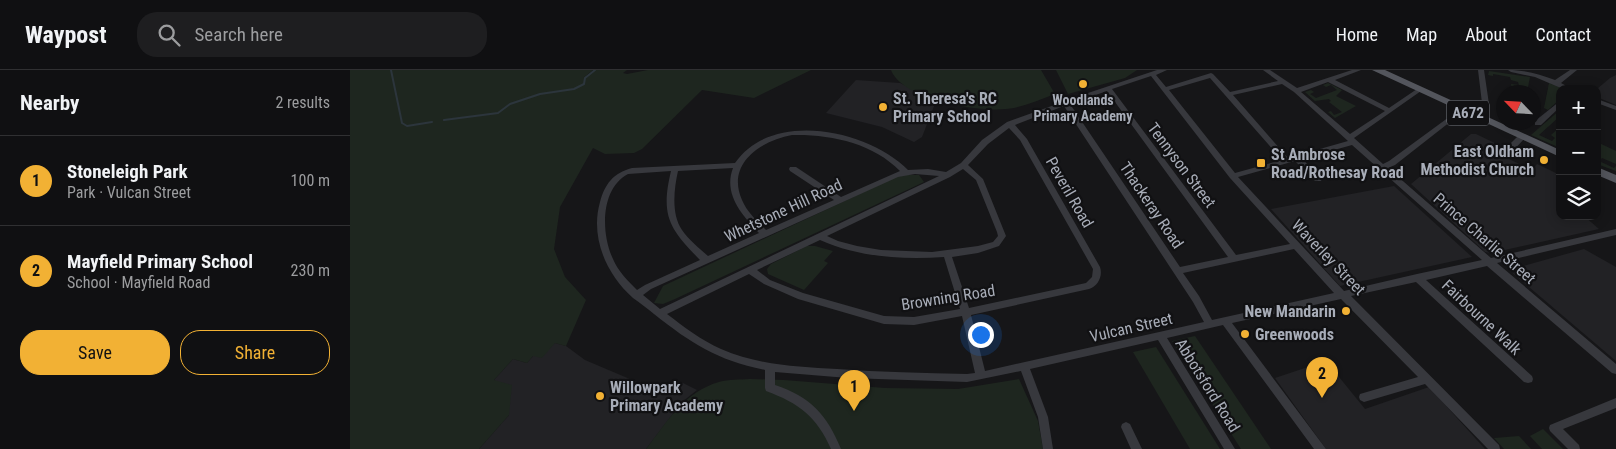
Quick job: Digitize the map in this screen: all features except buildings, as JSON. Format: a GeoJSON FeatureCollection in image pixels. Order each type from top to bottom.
{"type":"FeatureCollection","features":[{"type":"Feature","properties":{"kind":"main road","name":"A672"},"geometry":{"type":"LineString","coordinates":[[1384,71],[1419,90],[1556,152]]}},
{"type":"Feature","properties":{"kind":"main road"},"geometry":{"type":"LineString","coordinates":[[1601,173],[1616,179]]}},
{"type":"Feature","properties":{"kind":"street"},"geometry":{"type":"LineString","coordinates":[[660,313],[748,269],[947,175],[964,164],[985,142],[1010,124],[1108,88],[1164,70]]}},
{"type":"Feature","properties":{"kind":"street","name":"Prince Charlie Street"},"geometry":{"type":"LineString","coordinates":[[1266,70],[1296,91],[1489,262],[1616,370]]}},
{"type":"Feature","properties":{"kind":"street"},"geometry":{"type":"LineString","coordinates":[[1296,91],[1358,70]]}},
{"type":"Feature","properties":{"kind":"street"},"geometry":{"type":"LineString","coordinates":[[1473,115],[1486,104],[1481,70]]}},
{"type":"Feature","properties":{"kind":"street"},"geometry":{"type":"LineString","coordinates":[[1511,70],[1532,74],[1560,85]]}},
{"type":"Feature","properties":{"kind":"street"},"geometry":{"type":"LineString","coordinates":[[1556,83],[1574,70]]}},
{"type":"Feature","properties":{"kind":"street","name":"Waverley Street"},"geometry":{"type":"LineString","coordinates":[[1153,75],[1233,176],[1296,246],[1495,449]]}},
{"type":"Feature","properties":{"kind":"street"},"geometry":{"type":"LineString","coordinates":[[1166,89],[1211,75],[1286,160]]}},
{"type":"Feature","properties":{"kind":"street"},"geometry":{"type":"LineString","coordinates":[[1329,80],[1390,111]]}},
{"type":"Feature","properties":{"kind":"street"},"geometry":{"type":"LineString","coordinates":[[1229,94],[1283,82]]}},
{"type":"Feature","properties":{"kind":"street","name":"Tennyson Street"},"geometry":{"type":"LineString","coordinates":[[1108,88],[1234,259]]}},
{"type":"Feature","properties":{"kind":"street"},"geometry":{"type":"LineString","coordinates":[[1233,176],[1351,140],[1419,90]]}},
{"type":"Feature","properties":{"kind":"street"},"geometry":{"type":"LineString","coordinates":[[1601,102],[1616,108]]}},
{"type":"Feature","properties":{"kind":"street","name":"Thackeray Road"},"geometry":{"type":"LineString","coordinates":[[1066,103],[1196,299],[1210,325]]}},
{"type":"Feature","properties":{"kind":"street"},"geometry":{"type":"LineString","coordinates":[[1541,120],[1556,107]]}},
{"type":"Feature","properties":{"kind":"street"},"geometry":{"type":"LineString","coordinates":[[1382,167],[1392,163],[1462,110]]}},
{"type":"Feature","properties":{"kind":"street","name":"Peveril Road"},"geometry":{"type":"LineString","coordinates":[[1010,124],[1023,139],[1097,269],[1096,278]]}},
{"type":"Feature","properties":{"kind":"street"},"geometry":{"type":"LineString","coordinates":[[765,235],[745,211],[735,192],[734,177],[736,165],[761,142],[792,133],[815,134],[869,146],[898,162],[905,172]]}},
{"type":"Feature","properties":{"kind":"street"},"geometry":{"type":"LineString","coordinates":[[1506,153],[1522,138]]}},
{"type":"Feature","properties":{"kind":"street"},"geometry":{"type":"LineString","coordinates":[[1296,158],[1318,180]]}},
{"type":"Feature","properties":{"kind":"street"},"geometry":{"type":"LineString","coordinates":[[818,236],[831,244],[845,248],[895,255],[946,254],[988,247],[1000,240],[1001,232],[979,179],[964,164]]}},
{"type":"Feature","properties":{"kind":"street"},"geometry":{"type":"LineString","coordinates":[[708,261],[679,231],[671,206],[670,187],[674,169],[736,165]]}},
{"type":"Feature","properties":{"kind":"street","name":"Vulcan Street"},"geometry":{"type":"LineString","coordinates":[[674,169],[628,172],[617,177],[607,193],[600,227],[602,244],[607,260],[622,282],[636,295],[703,344],[742,360],[770,368],[876,376],[968,378],[981,376],[1226,322],[1616,232]]}},
{"type":"Feature","properties":{"kind":"street"},"geometry":{"type":"LineString","coordinates":[[792,169],[840,200]]}},
{"type":"Feature","properties":{"kind":"street","name":"Whetstone Hill Road"},"geometry":{"type":"LineString","coordinates":[[636,295],[648,287],[905,172],[932,172],[947,175]]}},
{"type":"Feature","properties":{"kind":"street"},"geometry":{"type":"LineString","coordinates":[[1177,271],[1296,246]]}},
{"type":"Feature","properties":{"kind":"street"},"geometry":{"type":"LineString","coordinates":[[946,254],[966,312],[981,376]]}},
{"type":"Feature","properties":{"kind":"street","name":"Browning Road"},"geometry":{"type":"LineString","coordinates":[[748,269],[767,282],[801,296],[884,320],[914,321],[1089,286],[1096,278]]}},
{"type":"Feature","properties":{"kind":"street","name":"Fairbourne Walk"},"geometry":{"type":"LineString","coordinates":[[1417,277],[1528,379]]}},
{"type":"Feature","properties":{"kind":"street"},"geometry":{"type":"LineString","coordinates":[[1226,322],[1321,449]]}},
{"type":"Feature","properties":{"kind":"street","name":"Abbotsford Road"},"geometry":{"type":"LineString","coordinates":[[1160,336],[1230,449]]}},
{"type":"Feature","properties":{"kind":"street"},"geometry":{"type":"LineString","coordinates":[[1024,367],[1043,416],[1048,449]]}},
{"type":"Feature","properties":{"kind":"street"},"geometry":{"type":"LineString","coordinates":[[770,368],[770,388],[784,392],[807,404],[821,419],[836,449]]}},
{"type":"Feature","properties":{"kind":"street"},"geometry":{"type":"LineString","coordinates":[[1364,397],[1427,379]]}},
{"type":"Feature","properties":{"kind":"street"},"geometry":{"type":"LineString","coordinates":[[1575,449],[1554,428],[1616,403]]}},
{"type":"Feature","properties":{"kind":"street"},"geometry":{"type":"LineString","coordinates":[[1126,427],[1137,449]]}},
{"type":"Feature","properties":{"kind":"shaded area"},"geometry":{"type":"Polygon","coordinates":[[[350,70],[593,70],[583,78],[595,70],[627,70],[623,73],[627,74],[648,70],[811,70],[754,98],[702,90],[642,149],[634,153],[605,154],[593,148],[560,207],[554,249],[565,277],[586,300],[566,346],[555,343],[542,358],[533,356],[527,363],[513,359],[494,380],[512,385],[509,415],[479,449],[350,449],[350,70]]]}},
{"type":"Feature","properties":{"kind":"shaded area"},"geometry":{"type":"Polygon","coordinates":[[[891,70],[1041,70],[1055,94],[1014,108],[984,109],[966,107],[946,103],[911,90],[899,81],[891,70]]]}},
{"type":"Feature","properties":{"kind":"shaded area","name":"Woodlands Primary Academy"},"geometry":{"type":"Polygon","coordinates":[[[1056,70],[1137,70],[1125,78],[1068,94],[1056,70]]]}},
{"type":"Feature","properties":{"kind":"shaded area"},"geometry":{"type":"Polygon","coordinates":[[[1489,71],[1530,77],[1528,85],[1519,85],[1518,82],[1511,80],[1510,77],[1488,75],[1489,71]]]}},
{"type":"Feature","properties":{"kind":"shaded area"},"geometry":{"type":"Polygon","coordinates":[[[1616,75],[1616,105],[1601,99],[1601,86],[1616,75]]]}},
{"type":"Feature","properties":{"kind":"shaded area","name":"St. Theresa's RC Primary School"},"geometry":{"type":"Polygon","coordinates":[[[856,80],[900,83],[936,101],[922,137],[914,142],[882,127],[826,113],[856,80]]]}},
{"type":"Feature","properties":{"kind":"shaded area"},"geometry":{"type":"Polygon","coordinates":[[[1328,83],[1342,90],[1336,96],[1356,106],[1335,118],[1328,112],[1331,111],[1334,115],[1342,112],[1329,102],[1331,101],[1329,99],[1315,101],[1305,92],[1311,90],[1314,92],[1310,94],[1316,98],[1337,90],[1331,85],[1326,87],[1323,85],[1328,83]]]}},
{"type":"Feature","properties":{"kind":"shaded area"},"geometry":{"type":"Polygon","coordinates":[[[1549,83],[1556,86],[1556,103],[1548,110],[1544,108],[1549,83]]]}},
{"type":"Feature","properties":{"kind":"shaded area"},"geometry":{"type":"Polygon","coordinates":[[[1556,113],[1556,120],[1539,135],[1552,141],[1555,138],[1551,135],[1556,131],[1556,146],[1531,135],[1537,130],[1541,130],[1541,126],[1556,113]]]}},
{"type":"Feature","properties":{"kind":"shaded area"},"geometry":{"type":"Polygon","coordinates":[[[1471,134],[1476,134],[1503,147],[1509,159],[1532,170],[1537,164],[1556,173],[1556,220],[1589,220],[1599,229],[1491,253],[1485,252],[1411,184],[1471,134]]]}},
{"type":"Feature","properties":{"kind":"shaded area"},"geometry":{"type":"Polygon","coordinates":[[[1601,144],[1616,151],[1616,164],[1602,158],[1601,144]]]}},
{"type":"Feature","properties":{"kind":"shaded area"},"geometry":{"type":"Polygon","coordinates":[[[1601,162],[1614,168],[1616,166],[1616,171],[1601,165],[1601,162]]]}},
{"type":"Feature","properties":{"kind":"shaded area"},"geometry":{"type":"Polygon","coordinates":[[[919,175],[924,182],[675,299],[663,304],[654,303],[663,286],[896,177],[919,175]]]}},
{"type":"Feature","properties":{"kind":"shaded area"},"geometry":{"type":"Polygon","coordinates":[[[1394,186],[1472,257],[1340,286],[1271,209],[1394,186]]]}},
{"type":"Feature","properties":{"kind":"shaded area"},"geometry":{"type":"Polygon","coordinates":[[[807,246],[815,246],[833,251],[824,261],[828,263],[804,290],[768,274],[767,269],[771,264],[807,246]]]}},
{"type":"Feature","properties":{"kind":"shaded area"},"geometry":{"type":"Polygon","coordinates":[[[1584,249],[1616,267],[1616,361],[1509,270],[1584,249]]]}},
{"type":"Feature","properties":{"kind":"shaded area"},"geometry":{"type":"Polygon","coordinates":[[[1195,336],[1271,449],[1241,449],[1172,341],[1195,336]]]}},
{"type":"Feature","properties":{"kind":"shaded area","name":"Willowpark Primary Academy"},"geometry":{"type":"Polygon","coordinates":[[[555,343],[566,346],[585,360],[644,385],[657,386],[681,382],[697,390],[682,402],[646,449],[479,449],[509,415],[494,380],[513,359],[527,363],[533,356],[555,343]]]}},
{"type":"Feature","properties":{"kind":"shaded area"},"geometry":{"type":"Polygon","coordinates":[[[1156,347],[1220,449],[1190,449],[1133,352],[1156,347]]]}},
{"type":"Feature","properties":{"kind":"shaded area"},"geometry":{"type":"Polygon","coordinates":[[[1326,361],[1365,409],[1429,387],[1485,449],[1326,449],[1275,378],[1326,361]]]}},
{"type":"Feature","properties":{"kind":"shaded area"},"geometry":{"type":"Polygon","coordinates":[[[750,379],[885,388],[958,389],[1019,379],[1038,421],[1043,449],[646,449],[677,409],[696,393],[719,382],[750,379]]]}},
{"type":"Feature","properties":{"kind":"shaded area"},"geometry":{"type":"Polygon","coordinates":[[[1543,429],[1563,449],[1542,449],[1530,436],[1543,429]]]}},
{"type":"Feature","properties":{"kind":"shaded area"},"geometry":{"type":"Polygon","coordinates":[[[1519,436],[1531,449],[1504,449],[1494,438],[1519,436]]]}},
{"type":"Feature","properties":{"kind":"waterway"},"geometry":{"type":"LineString","coordinates":[[391,70],[402,123],[407,126],[432,122]]}},
{"type":"Feature","properties":{"kind":"waterway"},"geometry":{"type":"LineString","coordinates":[[444,120],[498,113],[510,104],[540,94],[574,89],[584,84],[585,78],[595,70]]}},
{"type":"Feature","properties":{"kind":"place","name":"Woodlands Primary Academy"},"geometry":{"type":"Point","coordinates":[1083,84]}},
{"type":"Feature","properties":{"kind":"place","name":"St. Theresa's RC Primary School"},"geometry":{"type":"Point","coordinates":[883,107]}},
{"type":"Feature","properties":{"kind":"place","name":"East Oldham Methodist Church"},"geometry":{"type":"Point","coordinates":[1544,160]}},
{"type":"Feature","properties":{"kind":"place","name":"St Ambrose Road/Rothesay Road"},"geometry":{"type":"Point","coordinates":[1261,163]}},
{"type":"Feature","properties":{"kind":"place","name":"New Mandarin"},"geometry":{"type":"Point","coordinates":[1346,311]}},
{"type":"Feature","properties":{"kind":"place","name":"Greenwoods"},"geometry":{"type":"Point","coordinates":[1245,334]}},
{"type":"Feature","properties":{"kind":"place","name":"Willowpark Primary Academy"},"geometry":{"type":"Point","coordinates":[600,396]}},
{"type":"Feature","properties":{"kind":"place","name":"Mayfield Primary School"},"geometry":{"type":"Point","coordinates":[1322,398]}},
{"type":"Feature","properties":{"kind":"place","name":"Stoneleigh Park"},"geometry":{"type":"Point","coordinates":[854,411]}}]}
